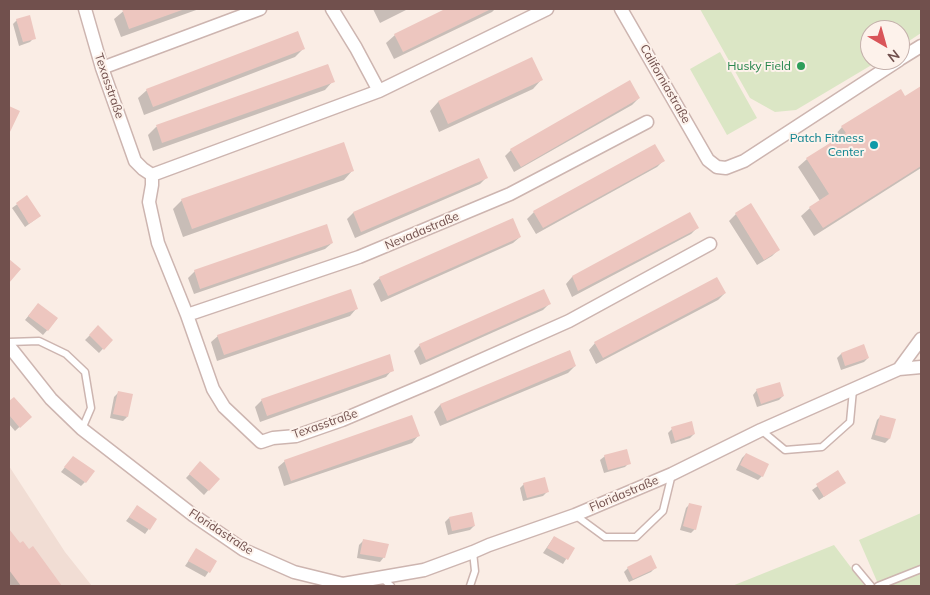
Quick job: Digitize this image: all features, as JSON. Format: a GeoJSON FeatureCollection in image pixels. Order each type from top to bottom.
{"type":"FeatureCollection","features":[{"type":"Feature","properties":{"kind":"street","name":"Texasstraße"},"geometry":{"type":"LineString","coordinates":[[85,9],[102,68],[135,161],[152,175],[149,202],[158,243],[187,315],[213,389],[224,407],[261,442],[272,438],[296,436],[342,420],[452,373],[569,321],[710,244]]}},
{"type":"Feature","properties":{"kind":"street"},"geometry":{"type":"LineString","coordinates":[[102,68],[260,9]]}},
{"type":"Feature","properties":{"kind":"street"},"geometry":{"type":"LineString","coordinates":[[332,9],[379,91]]}},
{"type":"Feature","properties":{"kind":"street"},"geometry":{"type":"LineString","coordinates":[[152,175],[379,91],[547,9]]}},
{"type":"Feature","properties":{"kind":"street","name":"Californiastraße"},"geometry":{"type":"LineString","coordinates":[[621,9],[708,160],[726,168],[744,160],[884,70]]}},
{"type":"Feature","properties":{"kind":"street"},"geometry":{"type":"LineString","coordinates":[[910,53],[921,46]]}},
{"type":"Feature","properties":{"kind":"street","name":"Nevadastraße"},"geometry":{"type":"LineString","coordinates":[[187,315],[362,256],[502,198],[647,122]]}},
{"type":"Feature","properties":{"kind":"street","name":"Floridastraße"},"geometry":{"type":"LineString","coordinates":[[899,368],[921,339]]}},
{"type":"Feature","properties":{"kind":"street","name":"Floridastraße"},"geometry":{"type":"LineString","coordinates":[[9,346],[51,399],[82,429],[193,515],[244,550],[294,572],[343,584],[386,582],[575,515],[672,474],[761,430],[899,368],[921,367]]}},
{"type":"Feature","properties":{"kind":"lane"},"geometry":{"type":"LineString","coordinates":[[9,342],[38,341],[66,354],[85,372],[91,408],[82,429]]}},
{"type":"Feature","properties":{"kind":"lane"},"geometry":{"type":"LineString","coordinates":[[761,430],[785,450],[822,447],[850,422],[853,390]]}},
{"type":"Feature","properties":{"kind":"lane","name":"Floridastraße"},"geometry":{"type":"LineString","coordinates":[[575,515],[605,537],[636,537],[663,511],[672,474]]}},
{"type":"Feature","properties":{"kind":"lane"},"geometry":{"type":"LineString","coordinates":[[470,586],[475,571],[473,552]]}},
{"type":"Feature","properties":{"kind":"lane"},"geometry":{"type":"LineString","coordinates":[[856,568],[871,586]]}},
{"type":"Feature","properties":{"kind":"lane"},"geometry":{"type":"LineString","coordinates":[[878,586],[921,569]]}},
{"type":"Feature","properties":{"kind":"shaded area"},"geometry":{"type":"Polygon","coordinates":[[[9,466],[65,552],[92,586],[9,586],[9,466]]]}},
{"type":"Feature","properties":{"kind":"green space","name":"Husky Field"},"geometry":{"type":"Polygon","coordinates":[[[700,9],[921,9],[921,33],[910,40],[910,20],[860,20],[860,70],[863,70],[796,110],[775,112],[750,98],[700,9]]]}},
{"type":"Feature","properties":{"kind":"green space"},"geometry":{"type":"Polygon","coordinates":[[[720,52],[757,118],[727,135],[690,69],[720,52]]]}},
{"type":"Feature","properties":{"kind":"green space"},"geometry":{"type":"Polygon","coordinates":[[[921,513],[921,586],[879,586],[859,540],[921,513]]]}},
{"type":"Feature","properties":{"kind":"green space"},"geometry":{"type":"Polygon","coordinates":[[[834,545],[865,586],[732,586],[834,545]]]}},
{"type":"Feature","properties":{"kind":"building"},"geometry":{"type":"Polygon","coordinates":[[[122,9],[182,9],[182,10],[129,29],[122,9]]]}},
{"type":"Feature","properties":{"kind":"building"},"geometry":{"type":"Polygon","coordinates":[[[445,9],[491,9],[403,52],[394,34],[445,9]]]}},
{"type":"Feature","properties":{"kind":"building"},"geometry":{"type":"Polygon","coordinates":[[[30,15],[36,39],[23,42],[16,19],[30,15]]]}},
{"type":"Feature","properties":{"kind":"building"},"geometry":{"type":"Polygon","coordinates":[[[298,31],[305,49],[153,107],[146,89],[298,31]]]}},
{"type":"Feature","properties":{"kind":"building"},"geometry":{"type":"Polygon","coordinates":[[[532,57],[543,80],[448,124],[438,101],[532,57]]]}},
{"type":"Feature","properties":{"kind":"building"},"geometry":{"type":"Polygon","coordinates":[[[328,64],[335,82],[162,143],[156,125],[328,64]]]}},
{"type":"Feature","properties":{"kind":"building"},"geometry":{"type":"Polygon","coordinates":[[[630,80],[640,98],[521,167],[510,149],[630,80]]]}},
{"type":"Feature","properties":{"kind":"building","name":"Patch Fitness Center"},"geometry":{"type":"Polygon","coordinates":[[[921,86],[921,166],[823,228],[809,207],[829,194],[806,158],[846,133],[841,126],[901,89],[905,96],[921,86]]]}},
{"type":"Feature","properties":{"kind":"building"},"geometry":{"type":"Polygon","coordinates":[[[9,106],[20,111],[9,134],[9,106]]]}},
{"type":"Feature","properties":{"kind":"building"},"geometry":{"type":"Polygon","coordinates":[[[344,142],[354,171],[192,229],[181,199],[344,142]]]}},
{"type":"Feature","properties":{"kind":"building"},"geometry":{"type":"Polygon","coordinates":[[[655,144],[665,161],[543,228],[533,211],[655,144]]]}},
{"type":"Feature","properties":{"kind":"building"},"geometry":{"type":"Polygon","coordinates":[[[479,158],[488,178],[361,232],[353,212],[479,158]]]}},
{"type":"Feature","properties":{"kind":"building"},"geometry":{"type":"Polygon","coordinates":[[[27,195],[41,216],[29,224],[16,203],[27,195]]]}},
{"type":"Feature","properties":{"kind":"building"},"geometry":{"type":"Polygon","coordinates":[[[751,203],[780,250],[764,260],[735,213],[751,203]]]}},
{"type":"Feature","properties":{"kind":"building"},"geometry":{"type":"Polygon","coordinates":[[[690,212],[699,228],[578,291],[572,276],[690,212]]]}},
{"type":"Feature","properties":{"kind":"building"},"geometry":{"type":"Polygon","coordinates":[[[513,218],[521,237],[388,296],[379,277],[513,218]]]}},
{"type":"Feature","properties":{"kind":"building"},"geometry":{"type":"Polygon","coordinates":[[[327,224],[333,243],[200,289],[194,270],[327,224]]]}},
{"type":"Feature","properties":{"kind":"building"},"geometry":{"type":"Polygon","coordinates":[[[9,259],[21,269],[9,283],[9,259]]]}},
{"type":"Feature","properties":{"kind":"building"},"geometry":{"type":"Polygon","coordinates":[[[717,277],[726,293],[603,358],[594,342],[717,277]]]}},
{"type":"Feature","properties":{"kind":"building"},"geometry":{"type":"Polygon","coordinates":[[[351,289],[358,309],[224,355],[217,335],[351,289]]]}},
{"type":"Feature","properties":{"kind":"building"},"geometry":{"type":"Polygon","coordinates":[[[544,289],[551,304],[426,360],[419,344],[544,289]]]}},
{"type":"Feature","properties":{"kind":"building"},"geometry":{"type":"Polygon","coordinates":[[[38,303],[58,318],[48,331],[28,316],[38,303]]]}},
{"type":"Feature","properties":{"kind":"building"},"geometry":{"type":"Polygon","coordinates":[[[98,325],[113,340],[104,350],[89,335],[98,325]]]}},
{"type":"Feature","properties":{"kind":"building"},"geometry":{"type":"Polygon","coordinates":[[[864,344],[869,358],[845,366],[841,353],[864,344]]]}},
{"type":"Feature","properties":{"kind":"building"},"geometry":{"type":"Polygon","coordinates":[[[570,350],[576,366],[447,421],[440,404],[570,350]]]}},
{"type":"Feature","properties":{"kind":"building"},"geometry":{"type":"Polygon","coordinates":[[[390,354],[394,371],[267,416],[261,399],[390,354]]]}},
{"type":"Feature","properties":{"kind":"building"},"geometry":{"type":"Polygon","coordinates":[[[780,382],[784,396],[761,404],[756,389],[780,382]]]}},
{"type":"Feature","properties":{"kind":"building"},"geometry":{"type":"Polygon","coordinates":[[[118,391],[133,394],[128,417],[113,414],[118,391]]]}},
{"type":"Feature","properties":{"kind":"building"},"geometry":{"type":"Polygon","coordinates":[[[14,397],[32,417],[20,428],[9,415],[9,401],[14,397]]]}},
{"type":"Feature","properties":{"kind":"building"},"geometry":{"type":"Polygon","coordinates":[[[412,415],[420,436],[291,481],[284,460],[412,415]]]}},
{"type":"Feature","properties":{"kind":"building"},"geometry":{"type":"Polygon","coordinates":[[[880,415],[896,419],[890,439],[875,435],[880,415]]]}},
{"type":"Feature","properties":{"kind":"building"},"geometry":{"type":"Polygon","coordinates":[[[692,421],[695,434],[675,441],[671,427],[692,421]]]}},
{"type":"Feature","properties":{"kind":"building"},"geometry":{"type":"Polygon","coordinates":[[[627,449],[631,464],[608,470],[604,455],[627,449]]]}},
{"type":"Feature","properties":{"kind":"building"},"geometry":{"type":"Polygon","coordinates":[[[746,453],[769,464],[763,477],[740,465],[746,453]]]}},
{"type":"Feature","properties":{"kind":"building"},"geometry":{"type":"Polygon","coordinates":[[[73,456],[95,471],[86,483],[64,467],[73,456]]]}},
{"type":"Feature","properties":{"kind":"building"},"geometry":{"type":"Polygon","coordinates":[[[200,461],[220,479],[209,491],[189,474],[200,461]]]}},
{"type":"Feature","properties":{"kind":"building"},"geometry":{"type":"Polygon","coordinates":[[[838,470],[846,483],[824,497],[816,484],[838,470]]]}},
{"type":"Feature","properties":{"kind":"building"},"geometry":{"type":"Polygon","coordinates":[[[545,477],[549,492],[527,498],[523,483],[545,477]]]}},
{"type":"Feature","properties":{"kind":"building"},"geometry":{"type":"Polygon","coordinates":[[[689,503],[702,506],[696,530],[683,526],[689,503]]]}},
{"type":"Feature","properties":{"kind":"building"},"geometry":{"type":"Polygon","coordinates":[[[137,505],[157,519],[150,530],[129,517],[137,505]]]}},
{"type":"Feature","properties":{"kind":"building"},"geometry":{"type":"Polygon","coordinates":[[[472,512],[475,526],[452,531],[449,517],[472,512]]]}},
{"type":"Feature","properties":{"kind":"building"},"geometry":{"type":"Polygon","coordinates":[[[9,529],[20,543],[23,541],[29,549],[33,546],[62,586],[21,586],[9,570],[9,529]]]}},
{"type":"Feature","properties":{"kind":"building"},"geometry":{"type":"Polygon","coordinates":[[[554,536],[575,548],[568,560],[547,548],[554,536]]]}},
{"type":"Feature","properties":{"kind":"building"},"geometry":{"type":"Polygon","coordinates":[[[363,539],[389,544],[385,558],[360,554],[363,539]]]}},
{"type":"Feature","properties":{"kind":"building"},"geometry":{"type":"Polygon","coordinates":[[[196,548],[217,561],[210,573],[188,561],[196,548]]]}},
{"type":"Feature","properties":{"kind":"building"},"geometry":{"type":"Polygon","coordinates":[[[651,555],[657,568],[633,579],[627,567],[651,555]]]}},
{"type":"Feature","properties":{"kind":"place","name":"Husky Field"},"geometry":{"type":"Point","coordinates":[801,66]}},
{"type":"Feature","properties":{"kind":"place","name":"Patch Fitness Center"},"geometry":{"type":"Point","coordinates":[874,145]}}]}
